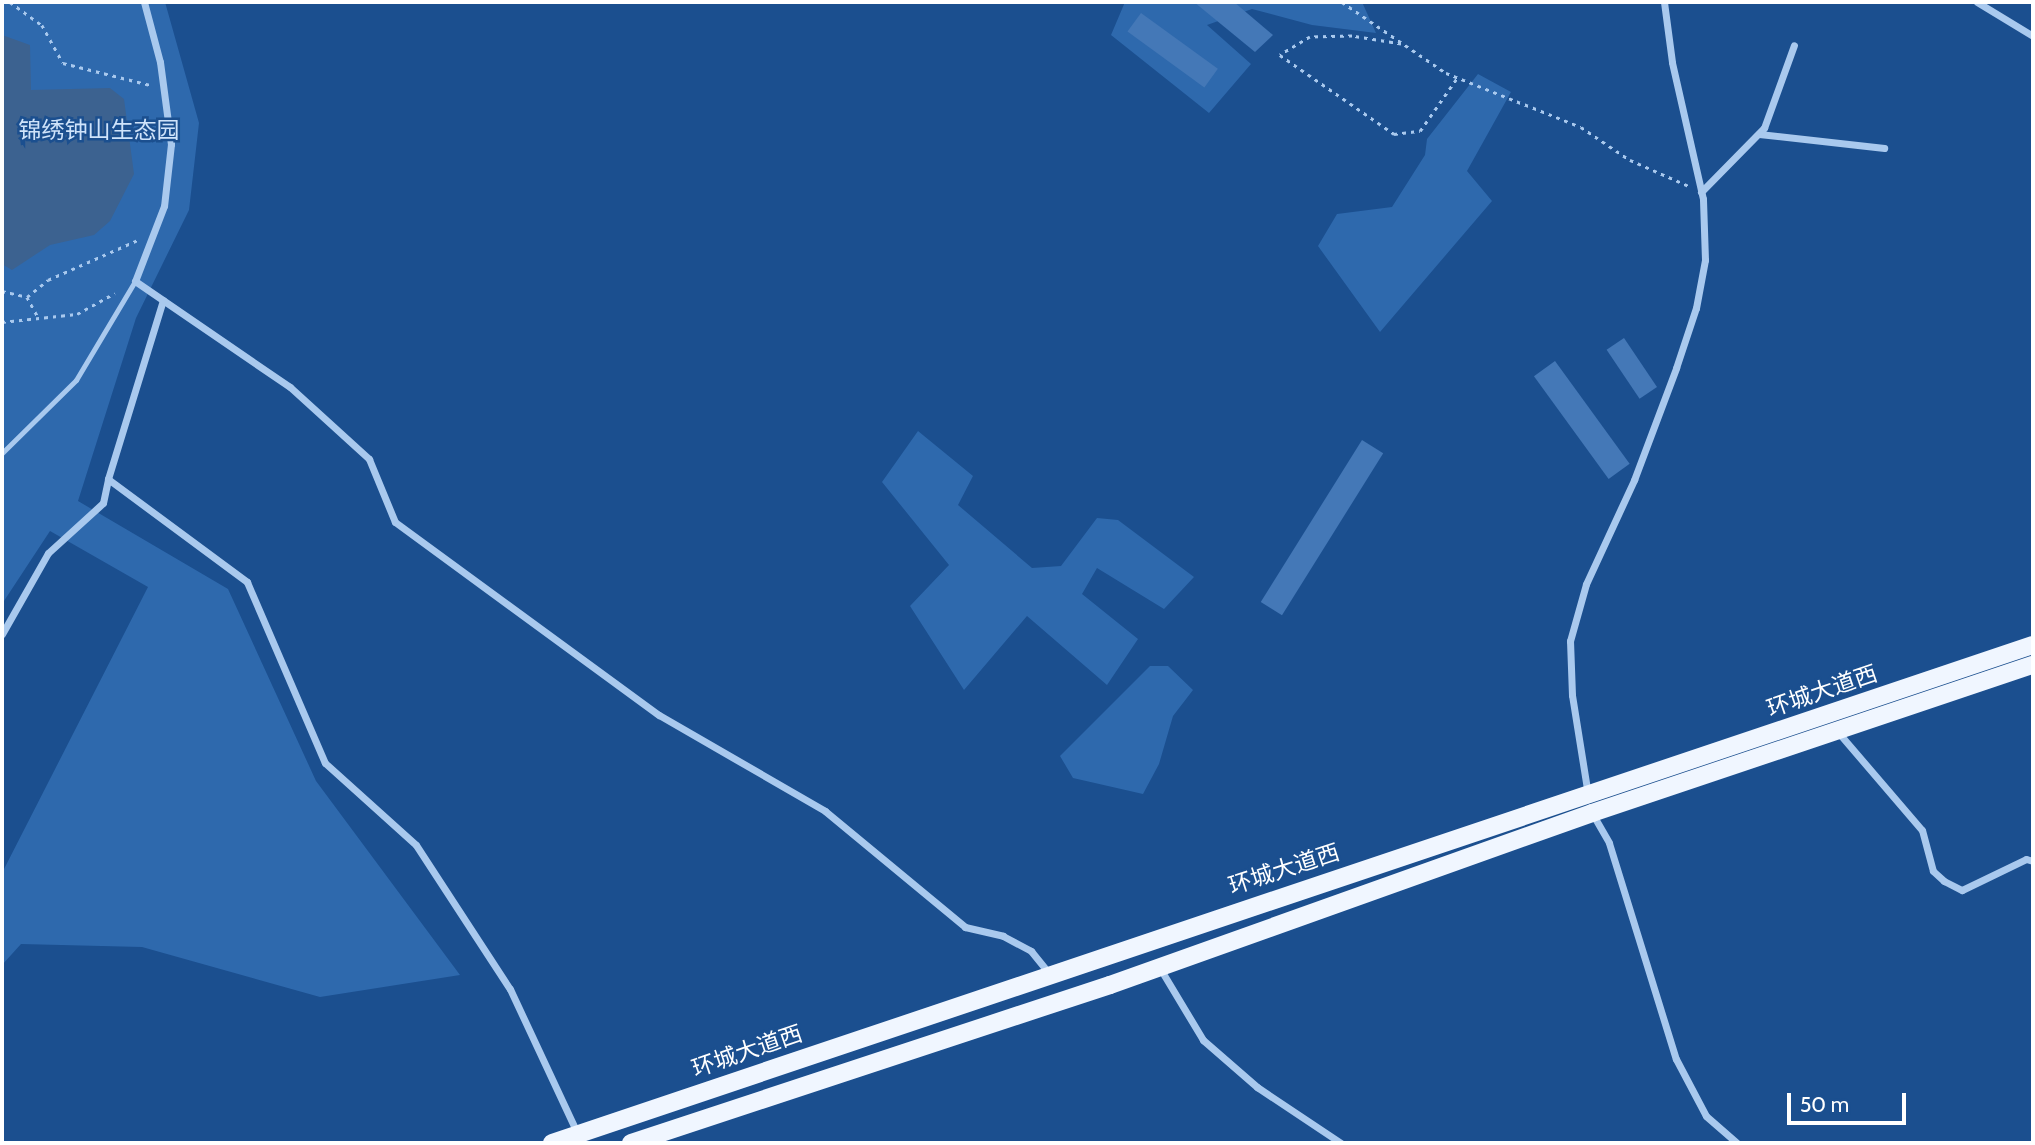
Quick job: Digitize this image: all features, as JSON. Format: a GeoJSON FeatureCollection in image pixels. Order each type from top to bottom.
{"type":"FeatureCollection","features":[{"type":"Feature","properties":{"kind":"main road","name":"环城大道西"},"geometry":{"type":"LineString","coordinates":[[631,1143],[1157,968],[1832,713],[2033,645]]}},
{"type":"Feature","properties":{"kind":"main road","name":"环城大道西"},"geometry":{"type":"LineString","coordinates":[[552,1143],[1049,974],[1590,804],[1838,731],[2033,665]]}},
{"type":"Feature","properties":{"kind":"street"},"geometry":{"type":"LineString","coordinates":[[144,2],[160,62],[160,87],[171,144],[164,206],[135,281],[290,387],[369,459],[395,522],[659,715],[825,811],[965,927],[1003,936],[1031,951],[1049,974]]}},
{"type":"Feature","properties":{"kind":"street"},"geometry":{"type":"LineString","coordinates":[[1664,2],[1672,62],[1701,192],[1705,260],[1696,309],[1634,480],[1586,584],[1570,641],[1572,695],[1590,804],[1609,843],[1676,1059],[1706,1116],[1737,1143]]}},
{"type":"Feature","properties":{"kind":"street"},"geometry":{"type":"LineString","coordinates":[[1977,2],[2033,36]]}},
{"type":"Feature","properties":{"kind":"street"},"geometry":{"type":"LineString","coordinates":[[1701,192],[1759,134],[1794,45]]}},
{"type":"Feature","properties":{"kind":"street"},"geometry":{"type":"LineString","coordinates":[[1759,134],[1884,148]]}},
{"type":"Feature","properties":{"kind":"street"},"geometry":{"type":"LineString","coordinates":[[2,634],[48,553],[103,503],[108,478],[163,300]]}},
{"type":"Feature","properties":{"kind":"street"},"geometry":{"type":"LineString","coordinates":[[108,478],[247,582],[324,762],[416,845],[510,989],[577,1135]]}},
{"type":"Feature","properties":{"kind":"street"},"geometry":{"type":"LineString","coordinates":[[1832,713],[1838,731],[1922,830],[1933,871],[1944,881],[1962,890],[2026,859],[2033,860]]}},
{"type":"Feature","properties":{"kind":"street"},"geometry":{"type":"LineString","coordinates":[[1157,968],[1203,1040],[1257,1087],[1341,1143]]}},
{"type":"Feature","properties":{"kind":"lane"},"geometry":{"type":"LineString","coordinates":[[2,453],[76,380],[135,281]]}},
{"type":"Feature","properties":{"kind":"path"},"geometry":{"type":"LineString","coordinates":[[10,2],[42,25],[63,63],[160,87]]}},
{"type":"Feature","properties":{"kind":"path"},"geometry":{"type":"LineString","coordinates":[[1342,2],[1457,78],[1581,127],[1630,160],[1701,192]]}},
{"type":"Feature","properties":{"kind":"path"},"geometry":{"type":"LineString","coordinates":[[1404,44],[1352,36],[1310,37],[1280,55],[1394,134],[1420,131],[1457,78]]}},
{"type":"Feature","properties":{"kind":"path"},"geometry":{"type":"LineString","coordinates":[[27,297],[48,280],[153,234]]}},
{"type":"Feature","properties":{"kind":"path"},"geometry":{"type":"LineString","coordinates":[[2,321],[77,314],[135,281]]}},
{"type":"Feature","properties":{"kind":"path"},"geometry":{"type":"LineString","coordinates":[[2,291],[27,297],[39,319]]}},
{"type":"Feature","properties":{"kind":"green space","name":"锦绣钟山生态园"},"geometry":{"type":"Polygon","coordinates":[[[2,2],[165,2],[199,123],[189,210],[136,318],[78,501],[228,589],[316,781],[460,975],[320,997],[142,947],[21,944],[2,965],[2,873],[148,587],[50,531],[2,604],[2,2]]]}},
{"type":"Feature","properties":{"kind":"green space"},"geometry":{"type":"Polygon","coordinates":[[[1125,2],[1362,2],[1376,33],[1312,25],[1252,9],[1207,25],[1251,64],[1209,113],[1111,35],[1125,2]]]}},
{"type":"Feature","properties":{"kind":"green space"},"geometry":{"type":"Polygon","coordinates":[[[1478,74],[1511,92],[1467,171],[1492,201],[1380,332],[1318,246],[1337,214],[1392,207],[1425,155],[1427,139],[1478,74]]]}},
{"type":"Feature","properties":{"kind":"green space"},"geometry":{"type":"Polygon","coordinates":[[[918,431],[973,476],[958,505],[1032,568],[1061,566],[1097,518],[1118,520],[1194,577],[1164,609],[1097,568],[1082,594],[1138,639],[1107,685],[1027,616],[964,690],[910,606],[949,565],[882,482],[918,431]]]}},
{"type":"Feature","properties":{"kind":"green space"},"geometry":{"type":"Polygon","coordinates":[[[1150,666],[1168,666],[1193,690],[1173,716],[1159,764],[1143,794],[1073,778],[1060,756],[1150,666]]]}},
{"type":"Feature","properties":{"kind":"shaded area"},"geometry":{"type":"Polygon","coordinates":[[[2,35],[30,45],[31,90],[110,88],[124,99],[134,174],[110,221],[94,235],[50,245],[12,270],[2,264],[2,35]]]}},
{"type":"Feature","properties":{"kind":"building"},"geometry":{"type":"Polygon","coordinates":[[[1194,2],[1234,2],[1273,35],[1255,52],[1194,2]]]}},
{"type":"Feature","properties":{"kind":"building"},"geometry":{"type":"Polygon","coordinates":[[[1141,13],[1218,69],[1204,87],[1127,32],[1141,13]]]}},
{"type":"Feature","properties":{"kind":"building"},"geometry":{"type":"Polygon","coordinates":[[[1624,338],[1657,387],[1640,399],[1607,350],[1624,338]]]}},
{"type":"Feature","properties":{"kind":"building"},"geometry":{"type":"Polygon","coordinates":[[[1555,361],[1630,464],[1609,479],[1534,376],[1555,361]]]}},
{"type":"Feature","properties":{"kind":"building"},"geometry":{"type":"Polygon","coordinates":[[[1362,440],[1383,453],[1282,615],[1261,602],[1362,440]]]}}]}
